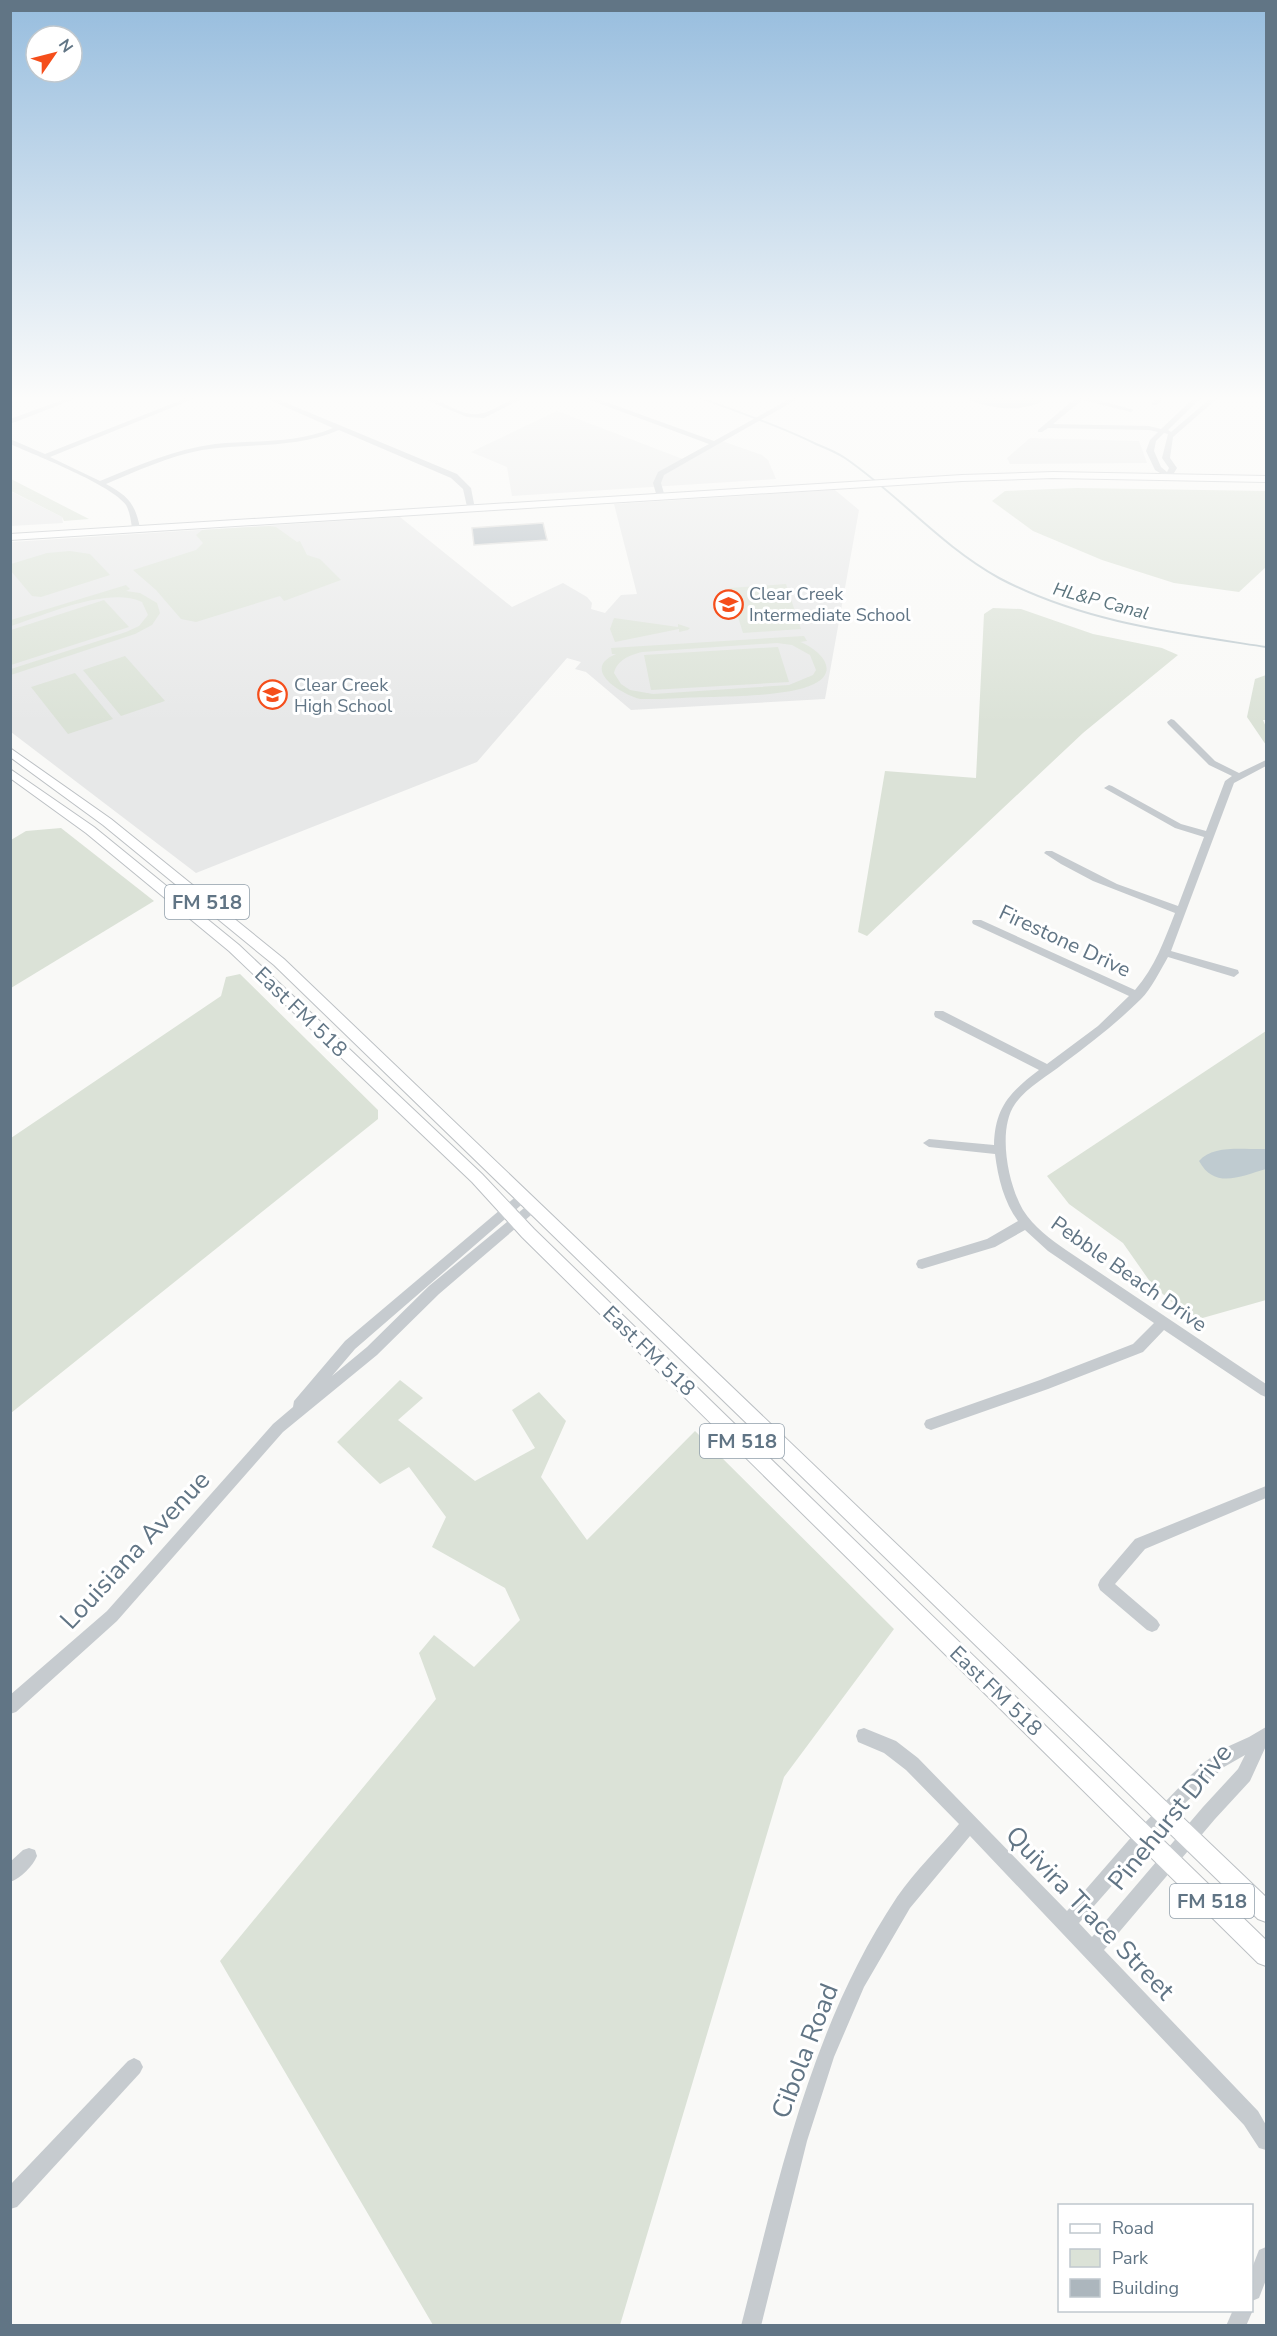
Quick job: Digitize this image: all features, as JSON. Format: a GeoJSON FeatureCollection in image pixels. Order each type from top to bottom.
{"type":"FeatureCollection","features":[{"type":"Feature","properties":{"kind":"main road"},"geometry":{"type":"LineString","coordinates":[[10,528],[135,524],[449,506]]}},
{"type":"Feature","properties":{"kind":"main road"},"geometry":{"type":"LineString","coordinates":[[10,537],[135,524]]}},
{"type":"Feature","properties":{"kind":"main road","name":"East FM 518"},"geometry":{"type":"LineString","coordinates":[[10,751],[107,822],[279,962],[684,1354],[1266,1911]]}},
{"type":"Feature","properties":{"kind":"main road"},"geometry":{"type":"LineString","coordinates":[[11,772],[27,763]]}},
{"type":"Feature","properties":{"kind":"main road","name":"East FM 518"},"geometry":{"type":"LineString","coordinates":[[11,772],[90,830],[216,931],[477,1178],[512,1216],[1266,1955]]}},
{"type":"Feature","properties":{"kind":"main road"},"geometry":{"type":"LineString","coordinates":[[90,830],[107,822]]}},
{"type":"Feature","properties":{"kind":"main road"},"geometry":{"type":"LineString","coordinates":[[151,880],[169,871]]}},
{"type":"Feature","properties":{"kind":"main road"},"geometry":{"type":"LineString","coordinates":[[260,973],[279,962]]}},
{"type":"Feature","properties":{"kind":"main road"},"geometry":{"type":"LineString","coordinates":[[372,1080],[391,1069]]}},
{"type":"Feature","properties":{"kind":"main road"},"geometry":{"type":"LineString","coordinates":[[666,1367],[684,1354]]}},
{"type":"Feature","properties":{"kind":"street"},"geometry":{"type":"LineString","coordinates":[[130,506],[135,524]]}},
{"type":"Feature","properties":{"kind":"street"},"geometry":{"type":"LineString","coordinates":[[1171,722],[1212,763],[1238,776],[1266,763]]}},
{"type":"Feature","properties":{"kind":"street","name":"Pebble Beach Drive"},"geometry":{"type":"LineString","coordinates":[[1238,776],[1230,781],[1156,973],[1138,996],[1009,1105],[1003,1127],[1001,1165],[1008,1192],[1026,1223],[1044,1240],[1266,1391]]}},
{"type":"Feature","properties":{"kind":"street"},"geometry":{"type":"LineString","coordinates":[[1108,788],[1178,826],[1209,835]]}},
{"type":"Feature","properties":{"kind":"street"},"geometry":{"type":"LineString","coordinates":[[1049,853],[1067,864],[1148,901],[1181,911]]}},
{"type":"Feature","properties":{"kind":"street","name":"Firestone Drive"},"geometry":{"type":"LineString","coordinates":[[977,921],[1138,996]]}},
{"type":"Feature","properties":{"kind":"street"},"geometry":{"type":"LineString","coordinates":[[1165,953],[1234,974]]}},
{"type":"Feature","properties":{"kind":"street"},"geometry":{"type":"LineString","coordinates":[[939,1014],[1048,1070]]}},
{"type":"Feature","properties":{"kind":"street"},"geometry":{"type":"LineString","coordinates":[[929,1143],[1002,1150]]}},
{"type":"Feature","properties":{"kind":"street","name":"Louisiana Avenue"},"geometry":{"type":"LineString","coordinates":[[10,1706],[112,1616],[278,1428],[372,1351],[528,1202]]}},
{"type":"Feature","properties":{"kind":"street","name":"Louisiana Avenue"},"geometry":{"type":"LineString","coordinates":[[288,1420],[350,1345],[512,1216]]}},
{"type":"Feature","properties":{"kind":"street"},"geometry":{"type":"LineString","coordinates":[[922,1264],[991,1243],[1026,1223]]}},
{"type":"Feature","properties":{"kind":"street"},"geometry":{"type":"LineString","coordinates":[[931,1424],[1138,1348],[1163,1323]]}},
{"type":"Feature","properties":{"kind":"street"},"geometry":{"type":"LineString","coordinates":[[1152,1625],[1106,1585],[1140,1544],[1266,1492]]}},
{"type":"Feature","properties":{"kind":"street","name":"Quivira Trace Street"},"geometry":{"type":"LineString","coordinates":[[864,1736],[890,1747],[912,1764],[1093,1950],[1251,2118],[1266,2141]]}},
{"type":"Feature","properties":{"kind":"street","name":"Pinehurst Drive"},"geometry":{"type":"LineString","coordinates":[[1067,1924],[1164,1813],[1221,1759],[1263,1738]]}},
{"type":"Feature","properties":{"kind":"street","name":"Pinehurst Drive"},"geometry":{"type":"LineString","coordinates":[[1093,1950],[1244,1775],[1263,1738]]}},
{"type":"Feature","properties":{"kind":"street","name":"Cibola Road"},"geometry":{"type":"LineString","coordinates":[[751,2325],[798,2141],[825,2056],[858,1982],[904,1902],[969,1825]]}},
{"type":"Feature","properties":{"kind":"street"},"geometry":{"type":"LineString","coordinates":[[10,1874],[29,1856]]}},
{"type":"Feature","properties":{"kind":"street"},"geometry":{"type":"LineString","coordinates":[[10,2200],[134,2067]]}},
{"type":"Feature","properties":{"kind":"street"},"geometry":{"type":"LineString","coordinates":[[1253,2286],[1266,2257]]}},
{"type":"Feature","properties":{"kind":"shaded area"},"geometry":{"type":"Polygon","coordinates":[[[10,506],[40,506],[62,517],[63,523],[11,526],[10,506]]]}},
{"type":"Feature","properties":{"kind":"shaded area","name":"Clear Creek High School"},"geometry":{"type":"Polygon","coordinates":[[[615,506],[854,506],[859,510],[825,699],[631,710],[586,672],[575,669],[581,662],[567,658],[477,762],[196,873],[11,732],[11,542],[400,517],[512,607],[563,583],[587,597],[592,603],[591,609],[605,613],[621,595],[637,594],[615,506]]]}},
{"type":"Feature","properties":{"kind":"shaded area"},"geometry":{"type":"Polygon","coordinates":[[[1266,1149],[1266,1169],[1238,1177],[1221,1178],[1213,1175],[1205,1170],[1199,1161],[1221,1150],[1266,1149]]]}},
{"type":"Feature","properties":{"kind":"green space"},"geometry":{"type":"Polygon","coordinates":[[[40,506],[64,506],[89,519],[64,521],[62,517],[40,506]]]}},
{"type":"Feature","properties":{"kind":"green space"},"geometry":{"type":"Polygon","coordinates":[[[999,506],[1266,506],[1266,567],[1239,592],[1174,583],[1102,560],[1033,531],[999,506]]]}},
{"type":"Feature","properties":{"kind":"green space"},"geometry":{"type":"Polygon","coordinates":[[[276,527],[297,542],[300,541],[307,555],[320,559],[341,580],[284,601],[280,596],[196,622],[181,619],[156,590],[133,570],[196,550],[203,543],[196,535],[202,530],[276,527]]]}},
{"type":"Feature","properties":{"kind":"green space"},"geometry":{"type":"Polygon","coordinates":[[[70,551],[90,554],[110,575],[41,597],[32,596],[11,571],[11,564],[47,553],[70,551]]]}},
{"type":"Feature","properties":{"kind":"green space"},"geometry":{"type":"Polygon","coordinates":[[[786,584],[801,629],[743,633],[729,588],[786,584]]]}},
{"type":"Feature","properties":{"kind":"green space"},"geometry":{"type":"Polygon","coordinates":[[[126,585],[130,589],[126,591],[140,593],[157,603],[160,613],[152,625],[135,634],[11,675],[11,669],[126,632],[139,626],[148,615],[142,602],[112,597],[76,604],[11,626],[11,620],[126,585]]]}},
{"type":"Feature","properties":{"kind":"green space"},"geometry":{"type":"Polygon","coordinates":[[[104,600],[129,627],[11,665],[11,630],[104,600]]]}},
{"type":"Feature","properties":{"kind":"green space"},"geometry":{"type":"Polygon","coordinates":[[[993,608],[1021,609],[1093,634],[1162,648],[1178,655],[1083,733],[867,936],[858,932],[885,771],[976,778],[984,614],[993,608]]]}},
{"type":"Feature","properties":{"kind":"green space"},"geometry":{"type":"Polygon","coordinates":[[[614,618],[678,627],[678,624],[690,628],[679,632],[679,629],[615,642],[610,629],[614,618]]]}},
{"type":"Feature","properties":{"kind":"green space"},"geometry":{"type":"Polygon","coordinates":[[[804,636],[807,641],[800,642],[819,654],[824,660],[826,672],[814,684],[786,692],[750,696],[640,699],[615,687],[603,674],[602,667],[606,660],[616,654],[612,654],[611,648],[804,636]],[[777,643],[642,652],[621,661],[614,673],[621,684],[630,690],[653,694],[789,685],[813,675],[816,670],[810,655],[792,645],[777,643]]]}},
{"type":"Feature","properties":{"kind":"green space"},"geometry":{"type":"Polygon","coordinates":[[[778,647],[789,682],[651,690],[644,655],[778,647]]]}},
{"type":"Feature","properties":{"kind":"green space"},"geometry":{"type":"Polygon","coordinates":[[[125,656],[165,701],[121,716],[83,670],[125,656]]]}},
{"type":"Feature","properties":{"kind":"green space"},"geometry":{"type":"Polygon","coordinates":[[[75,673],[113,719],[68,734],[31,687],[75,673]]]}},
{"type":"Feature","properties":{"kind":"green space"},"geometry":{"type":"Polygon","coordinates":[[[1266,675],[1266,720],[1263,720],[1266,727],[1266,745],[1247,717],[1255,679],[1266,675]]]}},
{"type":"Feature","properties":{"kind":"green space"},"geometry":{"type":"Polygon","coordinates":[[[61,828],[154,901],[11,988],[11,840],[26,831],[61,828]]]}},
{"type":"Feature","properties":{"kind":"green space"},"geometry":{"type":"Polygon","coordinates":[[[240,974],[378,1110],[378,1119],[11,1413],[11,1138],[221,996],[226,977],[240,974]]]}},
{"type":"Feature","properties":{"kind":"green space"},"geometry":{"type":"Polygon","coordinates":[[[1266,1031],[1266,1300],[1192,1321],[1151,1283],[1123,1243],[1069,1204],[1047,1176],[1266,1031]]]}},
{"type":"Feature","properties":{"kind":"green space"},"geometry":{"type":"Polygon","coordinates":[[[400,1380],[423,1398],[398,1420],[475,1481],[535,1448],[512,1410],[539,1392],[566,1421],[541,1477],[587,1540],[695,1431],[894,1629],[784,1777],[620,2325],[433,2325],[220,1961],[436,1699],[419,1653],[434,1635],[474,1667],[520,1620],[505,1588],[432,1547],[446,1517],[409,1467],[380,1484],[337,1442],[400,1380]]]}},
{"type":"Feature","properties":{"kind":"building"},"geometry":{"type":"Polygon","coordinates":[[[543,523],[547,540],[474,545],[472,528],[543,523]]]}},
{"type":"Feature","properties":{"kind":"waterway","name":"HL&P Canal"},"geometry":{"type":"LineString","coordinates":[[905,506],[939,536],[978,565],[1031,593],[1063,605],[1130,624],[1266,647]]}},
{"type":"Feature","properties":{"kind":"place","name":"Clear Creek Intermediate School"},"geometry":{"type":"Point","coordinates":[728,604]}},
{"type":"Feature","properties":{"kind":"place","name":"Clear Creek High School"},"geometry":{"type":"Point","coordinates":[273,695]}}]}
